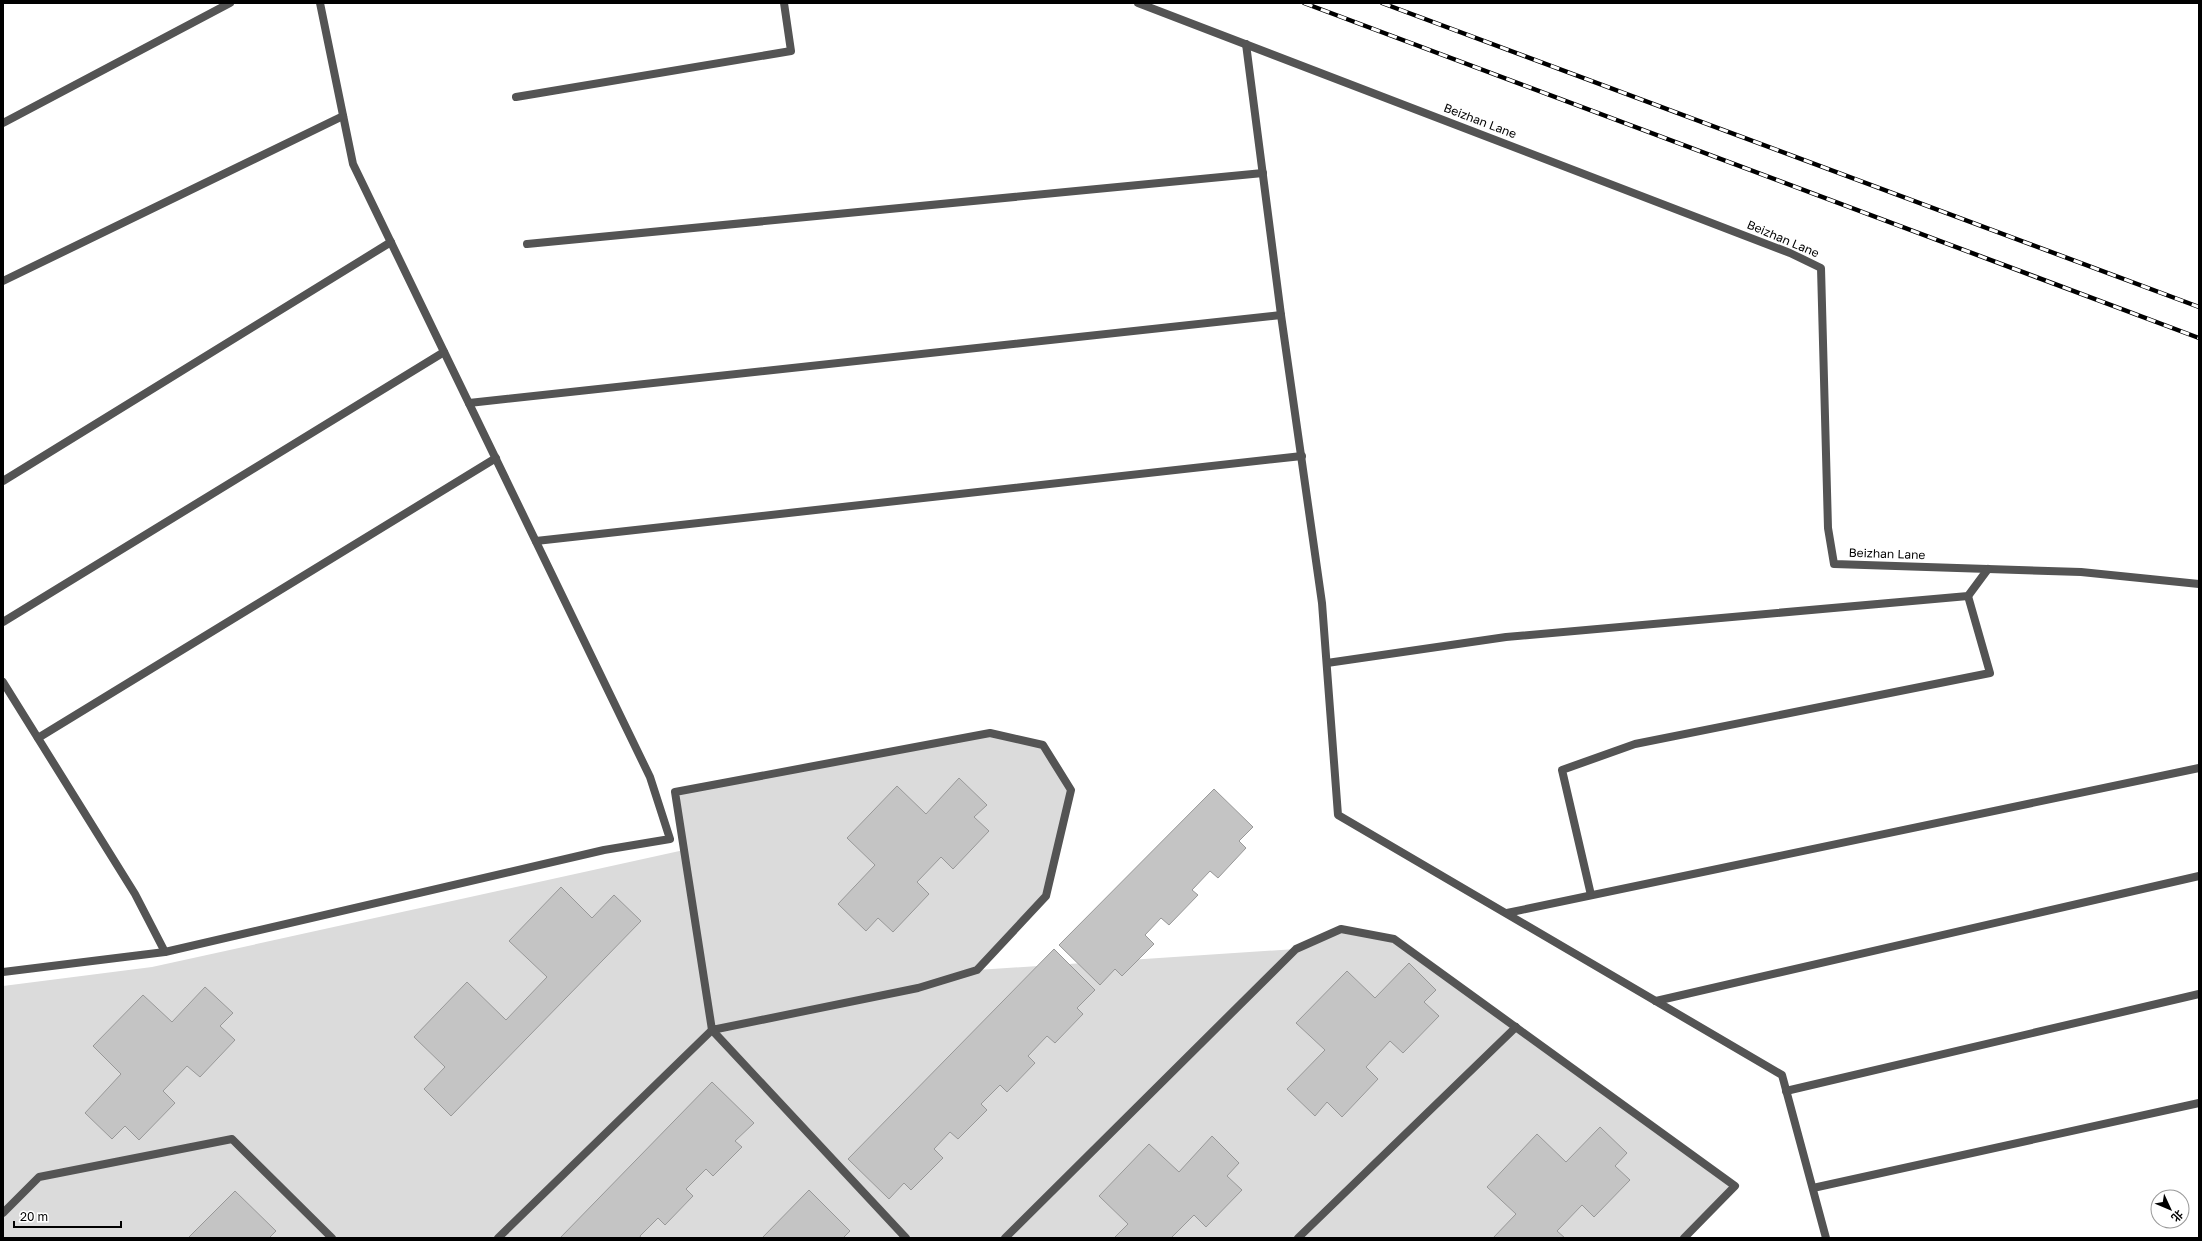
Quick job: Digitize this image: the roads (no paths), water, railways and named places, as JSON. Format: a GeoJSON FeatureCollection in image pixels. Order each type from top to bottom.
{"type":"FeatureCollection","features":[{"type":"Feature","properties":{"kind":"street"},"geometry":{"type":"LineString","coordinates":[[3,123],[230,3]]}},
{"type":"Feature","properties":{"kind":"street"},"geometry":{"type":"LineString","coordinates":[[3,972],[165,952],[604,850],[670,839],[650,777],[353,164],[320,3]]}},
{"type":"Feature","properties":{"kind":"street"},"geometry":{"type":"LineString","coordinates":[[516,97],[792,52],[784,3]]}},
{"type":"Feature","properties":{"kind":"street","name":"Beizhan Lane"},"geometry":{"type":"LineString","coordinates":[[1138,3],[1775,247],[1821,268],[1828,528],[1834,564],[2081,572],[2199,584]]}},
{"type":"Feature","properties":{"kind":"street"},"geometry":{"type":"LineString","coordinates":[[1246,44],[1281,315],[1322,603],[1338,815],[1782,1074],[1826,1238]]}},
{"type":"Feature","properties":{"kind":"street"},"geometry":{"type":"LineString","coordinates":[[3,281],[343,116]]}},
{"type":"Feature","properties":{"kind":"street"},"geometry":{"type":"LineString","coordinates":[[526,244],[1263,173]]}},
{"type":"Feature","properties":{"kind":"street"},"geometry":{"type":"LineString","coordinates":[[3,481],[391,242]]}},
{"type":"Feature","properties":{"kind":"street"},"geometry":{"type":"LineString","coordinates":[[469,403],[1281,315]]}},
{"type":"Feature","properties":{"kind":"street"},"geometry":{"type":"LineString","coordinates":[[3,622],[444,352]]}},
{"type":"Feature","properties":{"kind":"street"},"geometry":{"type":"LineString","coordinates":[[536,541],[1302,456]]}},
{"type":"Feature","properties":{"kind":"street"},"geometry":{"type":"LineString","coordinates":[[38,738],[496,458]]}},
{"type":"Feature","properties":{"kind":"street"},"geometry":{"type":"LineString","coordinates":[[1327,663],[1506,637],[1968,596],[1988,569]]}},
{"type":"Feature","properties":{"kind":"street"},"geometry":{"type":"LineString","coordinates":[[1591,895],[1562,770],[1635,744],[1990,672],[1968,596]]}},
{"type":"Feature","properties":{"kind":"street"},"geometry":{"type":"LineString","coordinates":[[3,682],[135,894],[165,952]]}},
{"type":"Feature","properties":{"kind":"street"},"geometry":{"type":"LineString","coordinates":[[498,1238],[712,1030],[918,988],[976,970],[1046,896],[1071,790],[1043,745],[990,733],[675,792],[712,1030],[906,1238]]}},
{"type":"Feature","properties":{"kind":"street"},"geometry":{"type":"LineString","coordinates":[[1507,913],[2199,768]]}},
{"type":"Feature","properties":{"kind":"street"},"geometry":{"type":"LineString","coordinates":[[1656,1001],[2199,876]]}},
{"type":"Feature","properties":{"kind":"street"},"geometry":{"type":"LineString","coordinates":[[1005,1238],[1296,949],[1340,929],[1394,939],[1735,1186],[1684,1238]]}},
{"type":"Feature","properties":{"kind":"street"},"geometry":{"type":"LineString","coordinates":[[1786,1091],[2199,994]]}},
{"type":"Feature","properties":{"kind":"street"},"geometry":{"type":"LineString","coordinates":[[1298,1238],[1516,1027]]}},
{"type":"Feature","properties":{"kind":"street"},"geometry":{"type":"LineString","coordinates":[[1813,1188],[2199,1103]]}},
{"type":"Feature","properties":{"kind":"street"},"geometry":{"type":"LineString","coordinates":[[3,1213],[39,1177],[232,1139],[332,1238]]}},
{"type":"Feature","properties":{"kind":"railway"},"geometry":{"type":"LineString","coordinates":[[1304,3],[2199,338]]}},
{"type":"Feature","properties":{"kind":"railway"},"geometry":{"type":"LineString","coordinates":[[1382,3],[2199,307]]}}]}
